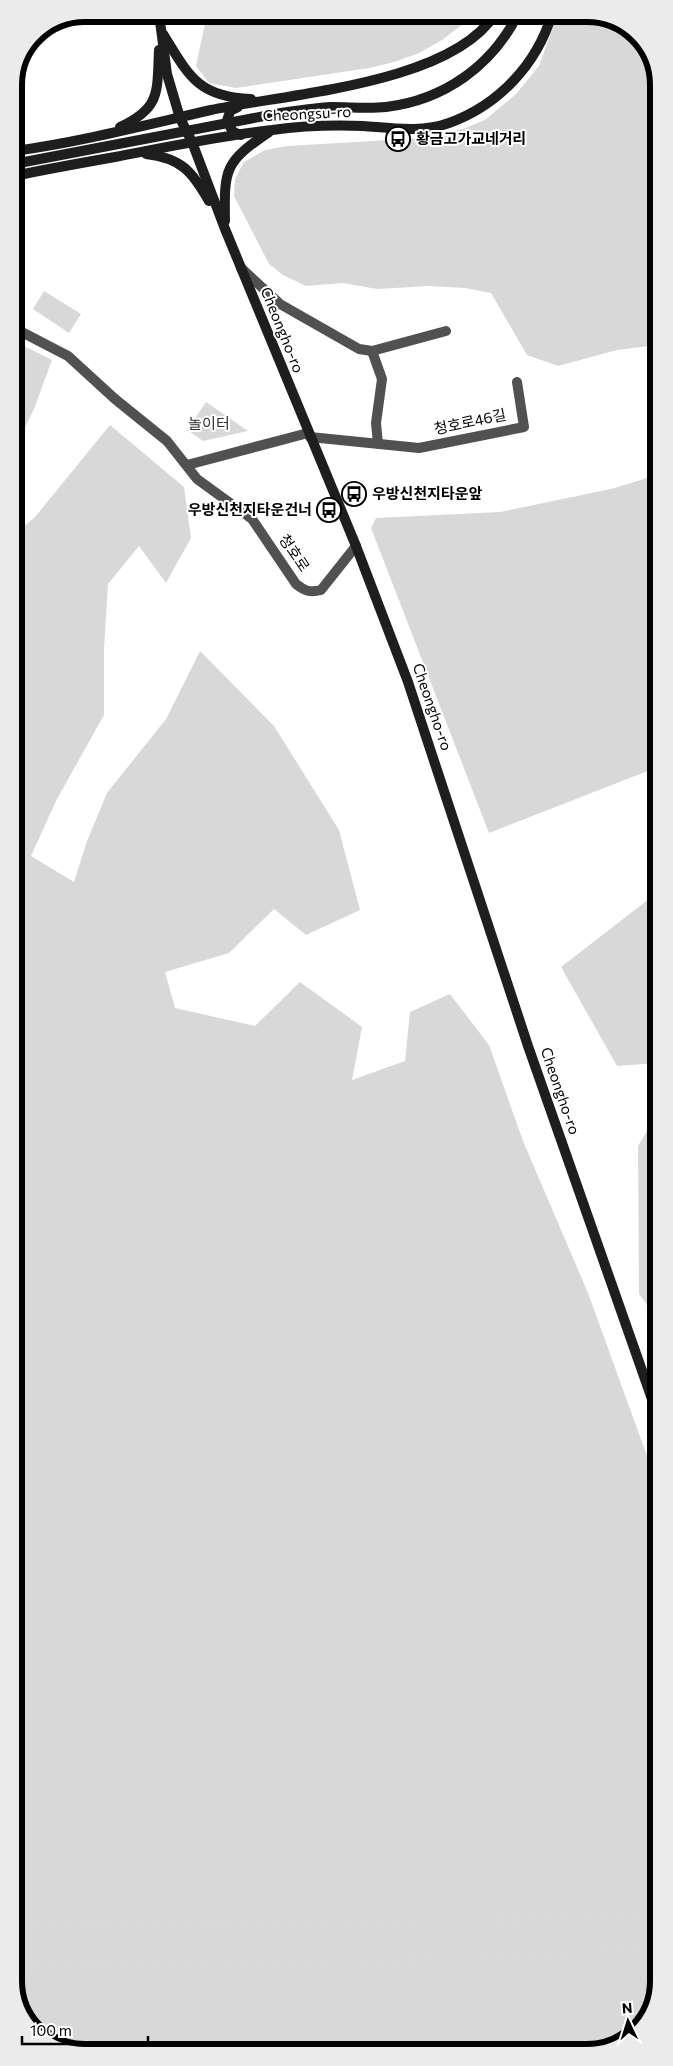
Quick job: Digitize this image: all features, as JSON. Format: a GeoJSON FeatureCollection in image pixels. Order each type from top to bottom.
{"type":"FeatureCollection","features":[{"type":"Feature","properties":{"kind":"main road","name":"Cheongho-ro"},"geometry":{"type":"LineString","coordinates":[[159,23],[167,74],[180,118],[192,142],[225,229],[356,546],[408,682],[532,1055],[650,1396]]}},
{"type":"Feature","properties":{"kind":"main road","name":"Cheongsu-ro"},"geometry":{"type":"LineString","coordinates":[[22,149],[267,99],[364,83],[418,66],[457,49],[489,23]]}},
{"type":"Feature","properties":{"kind":"main road","name":"Cheongsu-ro"},"geometry":{"type":"LineString","coordinates":[[22,162],[275,114],[319,108],[385,107],[428,97],[457,83],[478,68],[496,49],[512,23]]}},
{"type":"Feature","properties":{"kind":"main road","name":"Cheongsu-ro"},"geometry":{"type":"LineString","coordinates":[[22,174],[192,142],[273,129],[361,126],[404,130],[448,124],[486,107],[514,81],[533,56],[549,23]]}},
{"type":"Feature","properties":{"kind":"main road"},"geometry":{"type":"LineString","coordinates":[[160,29],[190,76],[203,88],[228,98],[267,99]]}},
{"type":"Feature","properties":{"kind":"main road"},"geometry":{"type":"LineString","coordinates":[[102,134],[141,117],[150,107],[155,96],[160,29]]}},
{"type":"Feature","properties":{"kind":"main road"},"geometry":{"type":"LineString","coordinates":[[241,105],[230,110],[227,122],[233,132],[241,135]]}},
{"type":"Feature","properties":{"kind":"main road"},"geometry":{"type":"LineString","coordinates":[[225,229],[226,182],[229,168],[237,155],[273,129]]}},
{"type":"Feature","properties":{"kind":"main road"},"geometry":{"type":"LineString","coordinates":[[102,134],[112,138],[116,144],[109,158]]}},
{"type":"Feature","properties":{"kind":"main road"},"geometry":{"type":"LineString","coordinates":[[109,158],[144,153],[166,156],[185,167],[202,188],[225,229]]}},
{"type":"Feature","properties":{"kind":"street"},"geometry":{"type":"LineString","coordinates":[[241,268],[280,304],[359,349],[372,351],[446,331]]}},
{"type":"Feature","properties":{"kind":"street","name":"청호로"},"geometry":{"type":"LineString","coordinates":[[22,332],[68,356],[167,441],[197,479],[252,519],[296,584],[306,591],[321,590],[356,546]]}},
{"type":"Feature","properties":{"kind":"street"},"geometry":{"type":"LineString","coordinates":[[372,351],[382,378],[376,422],[378,444]]}},
{"type":"Feature","properties":{"kind":"street","name":"청호로46길"},"geometry":{"type":"LineString","coordinates":[[309,435],[419,448],[524,427],[517,382]]}},
{"type":"Feature","properties":{"kind":"street"},"geometry":{"type":"LineString","coordinates":[[187,465],[309,435]]}},
{"type":"Feature","properties":{"kind":"green space"},"geometry":{"type":"Polygon","coordinates":[[[205,23],[464,23],[442,40],[419,53],[369,68],[236,88],[209,83],[196,66],[205,23]]]}},
{"type":"Feature","properties":{"kind":"green space"},"geometry":{"type":"Polygon","coordinates":[[[555,23],[592,23],[612,27],[629,38],[640,50],[644,58],[650,77],[650,346],[617,350],[558,366],[527,355],[491,293],[465,288],[429,286],[377,289],[343,283],[306,286],[283,275],[269,264],[234,196],[235,179],[244,162],[265,150],[288,146],[422,138],[463,129],[485,120],[516,94],[539,66],[555,23]]]}},
{"type":"Feature","properties":{"kind":"green space"},"geometry":{"type":"Polygon","coordinates":[[[44,291],[81,314],[69,333],[33,309],[44,291]]]}},
{"type":"Feature","properties":{"kind":"green space"},"geometry":{"type":"Polygon","coordinates":[[[22,345],[52,360],[34,409],[22,434],[22,345]]]}},
{"type":"Feature","properties":{"kind":"green space","name":"놀이터"},"geometry":{"type":"Polygon","coordinates":[[[206,402],[248,431],[203,441],[187,430],[206,402]]]}},
{"type":"Feature","properties":{"kind":"green space"},"geometry":{"type":"Polygon","coordinates":[[[110,425],[184,487],[191,538],[166,583],[139,546],[108,584],[104,649],[104,715],[57,799],[31,856],[74,882],[87,841],[107,793],[166,719],[200,651],[274,726],[339,830],[360,910],[306,935],[274,909],[229,953],[165,972],[175,1008],[255,1026],[300,982],[362,1027],[352,1080],[405,1061],[410,1012],[450,994],[489,1045],[523,1141],[588,1293],[650,1464],[650,1989],[647,2001],[638,2019],[623,2033],[612,2039],[588,2044],[81,2043],[61,2039],[44,2028],[33,2016],[27,2005],[22,1981],[22,528],[35,517],[110,425]]]}},
{"type":"Feature","properties":{"kind":"green space"},"geometry":{"type":"Polygon","coordinates":[[[650,477],[650,770],[489,833],[371,528],[376,518],[500,512],[611,489],[650,477]]]}},
{"type":"Feature","properties":{"kind":"green space"},"geometry":{"type":"Polygon","coordinates":[[[650,898],[650,1064],[617,1066],[561,967],[650,898]]]}},
{"type":"Feature","properties":{"kind":"green space"},"geometry":{"type":"Polygon","coordinates":[[[650,1126],[650,1308],[639,1294],[638,1146],[650,1126]]]}},
{"type":"Feature","properties":{"kind":"tunnel"},"geometry":{"type":"LineString","coordinates":[[22,1927],[650,1917]]}},
{"type":"Feature","properties":{"kind":"tunnel"},"geometry":{"type":"LineString","coordinates":[[22,1963],[523,1958],[650,1946]]}},
{"type":"Feature","properties":{"kind":"place","name":"황금고가교네거리"},"geometry":{"type":"Point","coordinates":[398,139]}},
{"type":"Feature","properties":{"kind":"place","name":"우방신천지타운앞"},"geometry":{"type":"Point","coordinates":[354,494]}},
{"type":"Feature","properties":{"kind":"place","name":"우방신천지타운건너"},"geometry":{"type":"Point","coordinates":[329,510]}}]}
